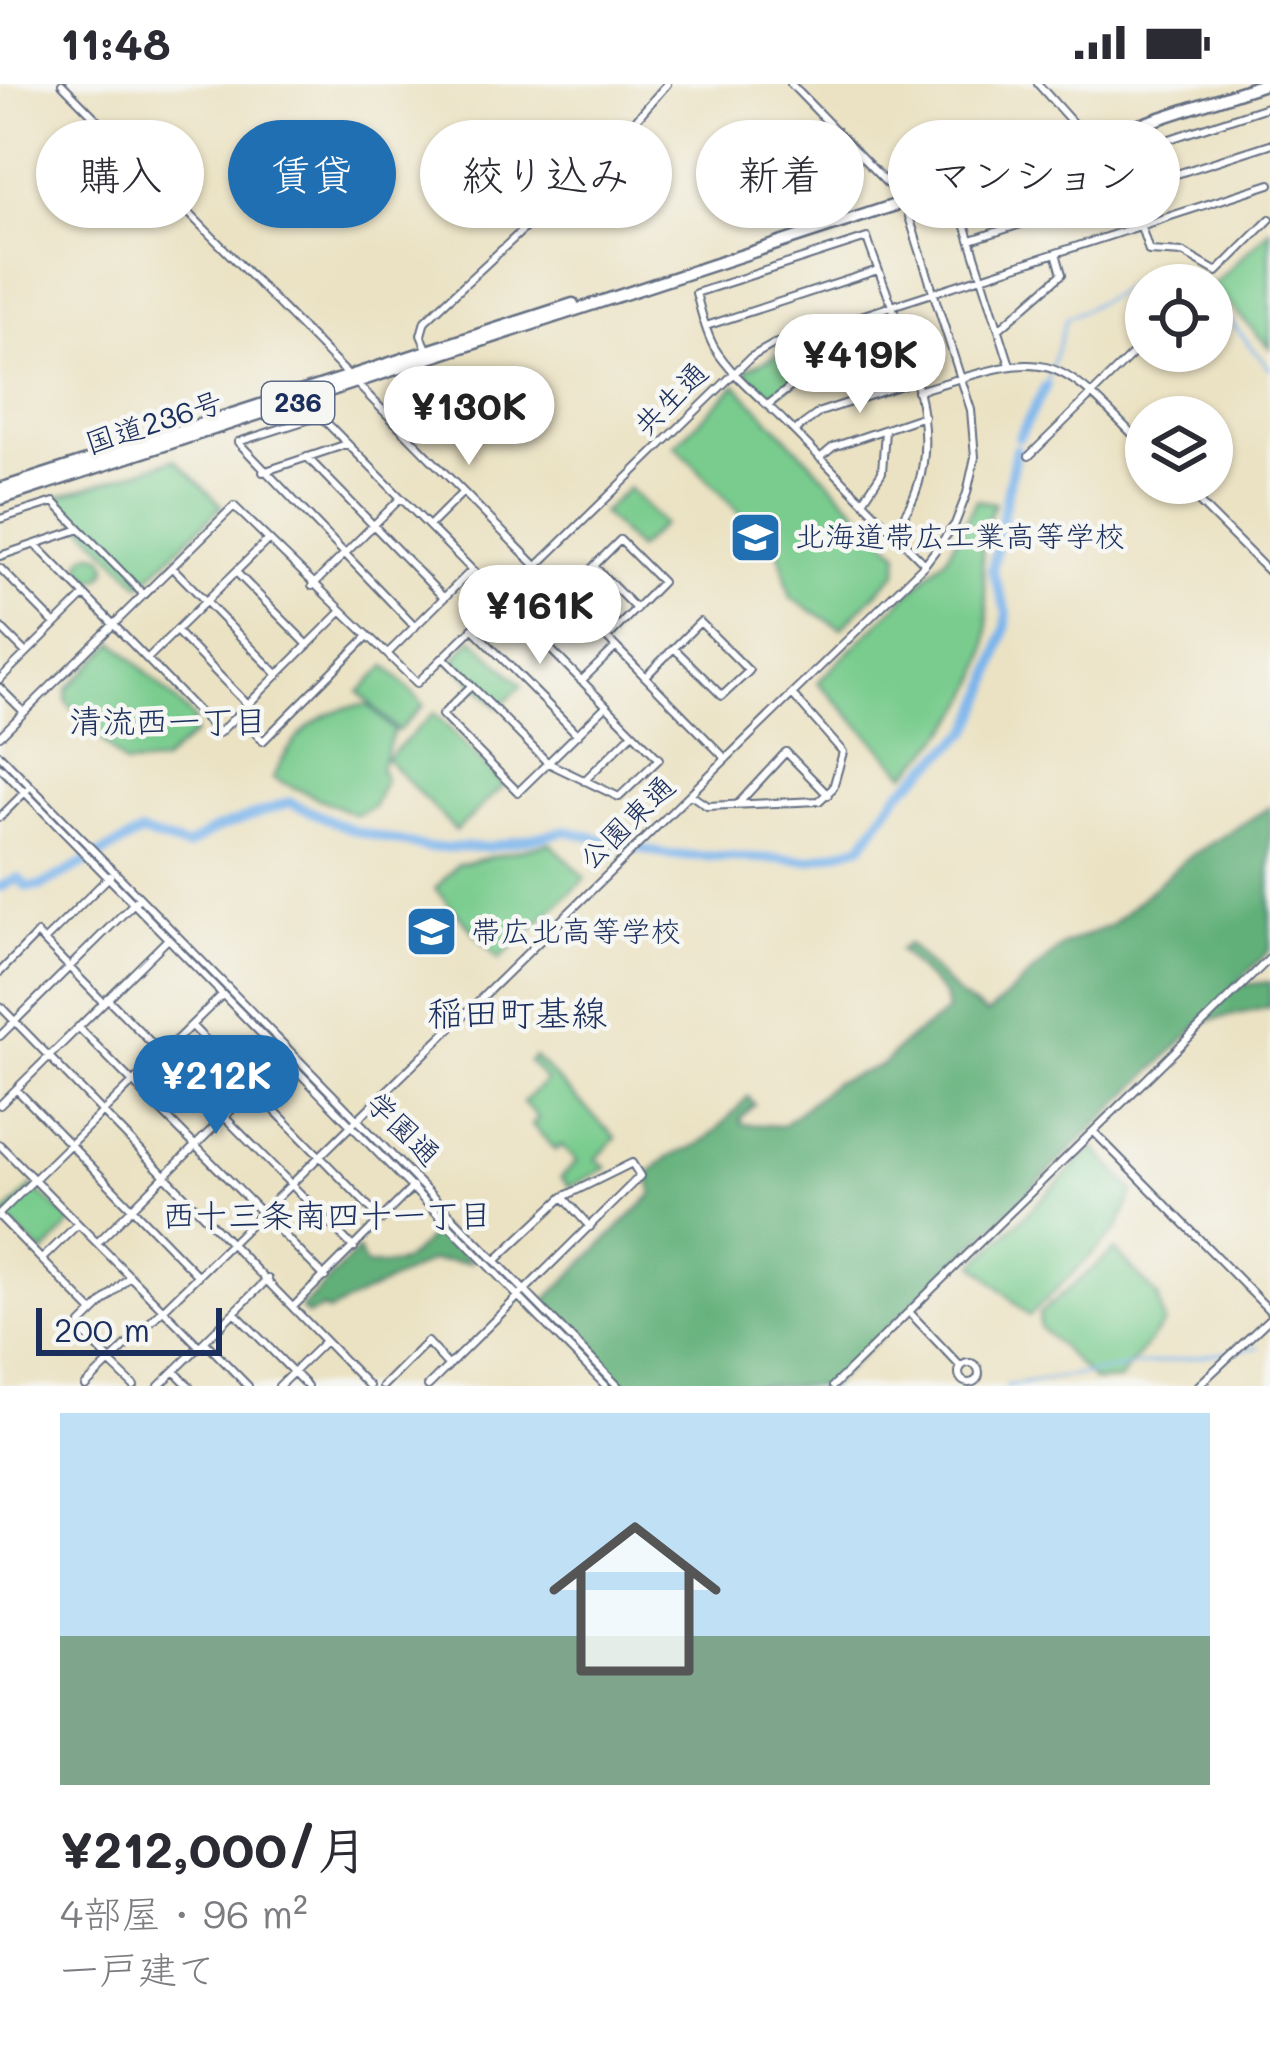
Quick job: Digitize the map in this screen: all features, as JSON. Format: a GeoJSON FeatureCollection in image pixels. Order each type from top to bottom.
{"type":"FeatureCollection","features":[{"type":"Feature","properties":{"kind":"highway","name":"国道236号"},"geometry":{"type":"LineString","coordinates":[[1153,120],[1264,84]]}},
{"type":"Feature","properties":{"kind":"highway","name":"国道236号"},"geometry":{"type":"LineString","coordinates":[[0,499],[888,206]]}},
{"type":"Feature","properties":{"kind":"highway","name":"国道236号"},"geometry":{"type":"LineString","coordinates":[[0,489],[353,380]]}},
{"type":"Feature","properties":{"kind":"street"},"geometry":{"type":"LineString","coordinates":[[62,84],[726,759]]}},
{"type":"Feature","properties":{"kind":"street"},"geometry":{"type":"LineString","coordinates":[[429,355],[421,335],[424,321],[614,145],[668,84]]}},
{"type":"Feature","properties":{"kind":"street"},"geometry":{"type":"LineString","coordinates":[[791,84],[888,184]]}},
{"type":"Feature","properties":{"kind":"street"},"geometry":{"type":"LineString","coordinates":[[1038,84],[1070,120]]}},
{"type":"Feature","properties":{"kind":"street"},"geometry":{"type":"LineString","coordinates":[[1180,136],[1270,106]]}},
{"type":"Feature","properties":{"kind":"street"},"geometry":{"type":"LineString","coordinates":[[1180,173],[1270,144]]}},
{"type":"Feature","properties":{"kind":"street","name":"共生通"},"geometry":{"type":"LineString","coordinates":[[1180,213],[1270,184]]}},
{"type":"Feature","properties":{"kind":"street"},"geometry":{"type":"LineString","coordinates":[[1141,228],[1150,251],[1184,254],[1217,272],[1270,219]]}},
{"type":"Feature","properties":{"kind":"street","name":"公園東通"},"geometry":{"type":"LineString","coordinates":[[85,1386],[925,564],[955,524],[972,476],[975,432],[913,228]]}},
{"type":"Feature","properties":{"kind":"street"},"geometry":{"type":"LineString","coordinates":[[966,228],[1009,362]]}},
{"type":"Feature","properties":{"kind":"street"},"geometry":{"type":"LineString","coordinates":[[970,240],[1008,228]]}},
{"type":"Feature","properties":{"kind":"street","name":"共生通"},"geometry":{"type":"LineString","coordinates":[[443,657],[734,370],[774,344],[1134,228]]}},
{"type":"Feature","properties":{"kind":"street"},"geometry":{"type":"LineString","coordinates":[[892,531],[921,483],[927,454],[924,416],[867,238],[696,293],[717,352],[820,458],[863,501],[892,531],[925,564]]}},
{"type":"Feature","properties":{"kind":"street"},"geometry":{"type":"LineString","coordinates":[[999,329],[1062,274],[1056,253]]}},
{"type":"Feature","properties":{"kind":"street"},"geometry":{"type":"LineString","coordinates":[[706,326],[878,270]]}},
{"type":"Feature","properties":{"kind":"street"},"geometry":{"type":"LineString","coordinates":[[768,405],[798,381],[902,346]]}},
{"type":"Feature","properties":{"kind":"street"},"geometry":{"type":"LineString","coordinates":[[1029,456],[1125,361]]}},
{"type":"Feature","properties":{"kind":"street"},"geometry":{"type":"LineString","coordinates":[[917,391],[1009,362],[1036,362],[1061,368],[1125,426]]}},
{"type":"Feature","properties":{"kind":"street"},"geometry":{"type":"LineString","coordinates":[[794,431],[820,412],[914,381]]}},
{"type":"Feature","properties":{"kind":"street"},"geometry":{"type":"LineString","coordinates":[[0,736],[234,506],[340,614],[417,683],[443,657],[548,764],[619,797],[659,759],[320,416],[238,442],[415,627]]}},
{"type":"Feature","properties":{"kind":"street"},"geometry":{"type":"LineString","coordinates":[[820,458],[833,447],[924,416]]}},
{"type":"Feature","properties":{"kind":"street"},"geometry":{"type":"LineString","coordinates":[[863,501],[881,472],[885,430]]}},
{"type":"Feature","properties":{"kind":"street"},"geometry":{"type":"LineString","coordinates":[[263,472],[347,444]]}},
{"type":"Feature","properties":{"kind":"street"},"geometry":{"type":"LineString","coordinates":[[307,458],[444,598]]}},
{"type":"Feature","properties":{"kind":"street"},"geometry":{"type":"LineString","coordinates":[[429,526],[463,492]]}},
{"type":"Feature","properties":{"kind":"street"},"geometry":{"type":"LineString","coordinates":[[312,586],[401,498]]}},
{"type":"Feature","properties":{"kind":"street"},"geometry":{"type":"LineString","coordinates":[[0,519],[54,502],[143,595]]}},
{"type":"Feature","properties":{"kind":"street"},"geometry":{"type":"LineString","coordinates":[[1201,504],[1270,574]]}},
{"type":"Feature","properties":{"kind":"street"},"geometry":{"type":"LineString","coordinates":[[0,556],[80,529]]}},
{"type":"Feature","properties":{"kind":"street"},"geometry":{"type":"LineString","coordinates":[[147,659],[268,540]]}},
{"type":"Feature","properties":{"kind":"street"},"geometry":{"type":"LineString","coordinates":[[607,638],[662,583],[620,540],[594,566],[635,609]]}},
{"type":"Feature","properties":{"kind":"street"},"geometry":{"type":"LineString","coordinates":[[36,545],[219,733],[340,614]]}},
{"type":"Feature","properties":{"kind":"street"},"geometry":{"type":"LineString","coordinates":[[172,567],[278,675]]}},
{"type":"Feature","properties":{"kind":"street"},"geometry":{"type":"LineString","coordinates":[[0,568],[55,624]]}},
{"type":"Feature","properties":{"kind":"street"},"geometry":{"type":"LineString","coordinates":[[387,654],[472,570]]}},
{"type":"Feature","properties":{"kind":"street"},"geometry":{"type":"LineString","coordinates":[[236,572],[308,645]]}},
{"type":"Feature","properties":{"kind":"street"},"geometry":{"type":"LineString","coordinates":[[0,679],[84,596]]}},
{"type":"Feature","properties":{"kind":"street"},"geometry":{"type":"LineString","coordinates":[[645,676],[700,622],[748,671],[722,696],[674,648]]}},
{"type":"Feature","properties":{"kind":"street"},"geometry":{"type":"LineString","coordinates":[[0,627],[26,653]]}},
{"type":"Feature","properties":{"kind":"street"},"geometry":{"type":"LineString","coordinates":[[472,628],[578,735]]}},
{"type":"Feature","properties":{"kind":"street"},"geometry":{"type":"LineString","coordinates":[[176,631],[248,705]]}},
{"type":"Feature","properties":{"kind":"street"},"geometry":{"type":"LineString","coordinates":[[238,715],[263,741],[368,636]]}},
{"type":"Feature","properties":{"kind":"street"},"geometry":{"type":"LineString","coordinates":[[581,681],[616,647]]}},
{"type":"Feature","properties":{"kind":"street"},"geometry":{"type":"LineString","coordinates":[[471,686],[442,715],[518,792],[606,706]]}},
{"type":"Feature","properties":{"kind":"street"},"geometry":{"type":"LineString","coordinates":[[0,688],[24,712]]}},
{"type":"Feature","properties":{"kind":"street"},"geometry":{"type":"LineString","coordinates":[[691,795],[707,806],[819,801],[828,795],[843,752],[792,695]]}},
{"type":"Feature","properties":{"kind":"street"},"geometry":{"type":"LineString","coordinates":[[584,781],[633,733]]}},
{"type":"Feature","properties":{"kind":"street"},"geometry":{"type":"LineString","coordinates":[[737,805],[786,752],[828,795]]}},
{"type":"Feature","properties":{"kind":"street","name":"学園通"},"geometry":{"type":"LineString","coordinates":[[0,755],[87,850],[356,1117],[606,1386]]}},
{"type":"Feature","properties":{"kind":"street","name":"学園通"},"geometry":{"type":"LineString","coordinates":[[0,767],[28,789]]}},
{"type":"Feature","properties":{"kind":"street"},"geometry":{"type":"LineString","coordinates":[[0,817],[28,789]]}},
{"type":"Feature","properties":{"kind":"street"},"geometry":{"type":"LineString","coordinates":[[44,941],[112,874]]}},
{"type":"Feature","properties":{"kind":"street"},"geometry":{"type":"LineString","coordinates":[[0,1036],[137,900]]}},
{"type":"Feature","properties":{"kind":"street"},"geometry":{"type":"LineString","coordinates":[[0,972],[37,934],[354,1248]]}},
{"type":"Feature","properties":{"kind":"street"},"geometry":{"type":"LineString","coordinates":[[0,1105],[172,935]]}},
{"type":"Feature","properties":{"kind":"street"},"geometry":{"type":"LineString","coordinates":[[833,1386],[1270,958]]}},
{"type":"Feature","properties":{"kind":"street"},"geometry":{"type":"LineString","coordinates":[[93,1312],[0,1215],[226,991]]}},
{"type":"Feature","properties":{"kind":"street"},"geometry":{"type":"LineString","coordinates":[[0,1006],[369,1386]]}},
{"type":"Feature","properties":{"kind":"street"},"geometry":{"type":"LineString","coordinates":[[192,1026],[382,1220]]}},
{"type":"Feature","properties":{"kind":"street"},"geometry":{"type":"LineString","coordinates":[[78,1028],[325,1277]]}},
{"type":"Feature","properties":{"kind":"street"},"geometry":{"type":"LineString","coordinates":[[97,1244],[289,1054]]}},
{"type":"Feature","properties":{"kind":"street","name":"学園通"},"geometry":{"type":"LineString","coordinates":[[289,1054],[348,1124],[417,1184],[618,1386]]}},
{"type":"Feature","properties":{"kind":"street"},"geometry":{"type":"LineString","coordinates":[[16,1089],[198,1276]]}},
{"type":"Feature","properties":{"kind":"street"},"geometry":{"type":"LineString","coordinates":[[1096,1133],[1270,1315],[1198,1386]]}},
{"type":"Feature","properties":{"kind":"street"},"geometry":{"type":"LineString","coordinates":[[0,1145],[164,1310],[248,1386]]}},
{"type":"Feature","properties":{"kind":"street"},"geometry":{"type":"LineString","coordinates":[[428,1386],[640,1176],[632,1163],[563,1197],[495,1261]]}},
{"type":"Feature","properties":{"kind":"street"},"geometry":{"type":"LineString","coordinates":[[293,1307],[417,1184]]}},
{"type":"Feature","properties":{"kind":"street"},"geometry":{"type":"LineString","coordinates":[[563,1197],[590,1227]]}},
{"type":"Feature","properties":{"kind":"street"},"geometry":{"type":"LineString","coordinates":[[41,1259],[78,1224]]}},
{"type":"Feature","properties":{"kind":"street"},"geometry":{"type":"LineString","coordinates":[[130,1276],[80,1329],[134,1386]]}},
{"type":"Feature","properties":{"kind":"street"},"geometry":{"type":"LineString","coordinates":[[159,1386],[268,1279]]}},
{"type":"Feature","properties":{"kind":"street"},"geometry":{"type":"LineString","coordinates":[[235,1312],[307,1386]]}},
{"type":"Feature","properties":{"kind":"street"},"geometry":{"type":"LineString","coordinates":[[911,1314],[962,1367]]}},
{"type":"Feature","properties":{"kind":"street"},"geometry":{"type":"LineString","coordinates":[[279,1386],[325,1341]]}},
{"type":"Feature","properties":{"kind":"street"},"geometry":{"type":"LineString","coordinates":[[383,1386],[427,1342],[448,1365]]}},
{"type":"Feature","properties":{"kind":"street"},"geometry":{"type":"LineString","coordinates":[[976,1366],[978,1384],[959,1383],[962,1367],[976,1366]]}},
{"type":"Feature","properties":{"kind":"street"},"geometry":{"type":"LineString","coordinates":[[175,1372],[189,1386]]}},
{"type":"Feature","properties":{"kind":"green space"},"geometry":{"type":"Polygon","coordinates":[[[1270,229],[1270,348],[1233,308],[1233,265],[1270,229]]]}},
{"type":"Feature","properties":{"kind":"green space"},"geometry":{"type":"Polygon","coordinates":[[[808,341],[818,368],[773,395],[747,375],[747,369],[808,341]]]}},
{"type":"Feature","properties":{"kind":"green space"},"geometry":{"type":"Polygon","coordinates":[[[736,385],[899,553],[897,572],[841,628],[791,598],[780,555],[675,445],[736,385]]]}},
{"type":"Feature","properties":{"kind":"green space"},"geometry":{"type":"Polygon","coordinates":[[[175,459],[222,506],[141,585],[55,498],[175,459]]]}},
{"type":"Feature","properties":{"kind":"green space"},"geometry":{"type":"Polygon","coordinates":[[[628,488],[663,524],[637,549],[602,513],[628,488]]]}},
{"type":"Feature","properties":{"kind":"green space"},"geometry":{"type":"Polygon","coordinates":[[[976,500],[995,503],[982,549],[988,622],[982,668],[952,725],[906,774],[818,682],[947,556],[976,500]]]}},
{"type":"Feature","properties":{"kind":"green space"},"geometry":{"type":"Polygon","coordinates":[[[94,553],[107,566],[94,579],[81,566],[94,553]]]}},
{"type":"Feature","properties":{"kind":"green space"},"geometry":{"type":"Polygon","coordinates":[[[472,638],[522,685],[499,708],[453,662],[472,638]]]}},
{"type":"Feature","properties":{"kind":"green space"},"geometry":{"type":"Polygon","coordinates":[[[115,642],[194,719],[194,735],[161,763],[125,765],[66,701],[67,689],[115,642]]]}},
{"type":"Feature","properties":{"kind":"green space"},"geometry":{"type":"Polygon","coordinates":[[[386,666],[424,705],[398,731],[359,692],[386,666]]]}},
{"type":"Feature","properties":{"kind":"green space"},"geometry":{"type":"Polygon","coordinates":[[[368,705],[394,731],[380,768],[385,780],[373,807],[356,815],[273,778],[289,749],[310,726],[336,711],[368,705]]]}},
{"type":"Feature","properties":{"kind":"green space"},"geometry":{"type":"Polygon","coordinates":[[[434,713],[504,785],[456,831],[386,759],[434,713]]]}},
{"type":"Feature","properties":{"kind":"green space"},"geometry":{"type":"Polygon","coordinates":[[[1270,807],[1270,950],[1234,986],[1270,982],[1270,1007],[1202,1022],[830,1386],[623,1386],[542,1304],[653,1194],[648,1176],[656,1167],[705,1140],[748,1097],[754,1104],[740,1119],[742,1124],[782,1126],[835,1082],[883,1065],[901,1045],[947,1012],[944,995],[899,950],[908,944],[960,997],[987,1014],[1063,945],[1111,925],[1186,859],[1270,807]]]}},
{"type":"Feature","properties":{"kind":"green space"},"geometry":{"type":"Polygon","coordinates":[[[550,843],[586,878],[499,959],[435,889],[457,865],[550,843]]]}},
{"type":"Feature","properties":{"kind":"green space"},"geometry":{"type":"Polygon","coordinates":[[[534,1057],[616,1138],[596,1159],[607,1168],[570,1187],[561,1177],[577,1161],[561,1145],[556,1150],[532,1125],[538,1118],[523,1102],[546,1081],[529,1062],[534,1057]]]}},
{"type":"Feature","properties":{"kind":"green space"},"geometry":{"type":"Polygon","coordinates":[[[1094,1148],[1134,1191],[1118,1229],[1029,1316],[975,1264],[1094,1148]]]}},
{"type":"Feature","properties":{"kind":"green space"},"geometry":{"type":"Polygon","coordinates":[[[32,1186],[72,1222],[44,1254],[3,1217],[32,1186]]]}},
{"type":"Feature","properties":{"kind":"green space"},"geometry":{"type":"Polygon","coordinates":[[[441,1228],[471,1262],[431,1261],[328,1312],[324,1308],[307,1315],[301,1309],[358,1250],[366,1265],[394,1264],[441,1228]]]}},
{"type":"Feature","properties":{"kind":"green space"},"geometry":{"type":"Polygon","coordinates":[[[1115,1250],[1158,1297],[1164,1323],[1119,1380],[1095,1381],[1040,1327],[1039,1314],[1115,1250]]]}},
{"type":"Feature","properties":{"kind":"waterway"},"geometry":{"type":"LineString","coordinates":[[1046,386],[1066,319],[1125,288]]}},
{"type":"Feature","properties":{"kind":"waterway"},"geometry":{"type":"LineString","coordinates":[[1233,324],[1270,369]]}},
{"type":"Feature","properties":{"kind":"waterway"},"geometry":{"type":"LineString","coordinates":[[1019,437],[1046,386]]}},
{"type":"Feature","properties":{"kind":"waterway"},"geometry":{"type":"LineString","coordinates":[[0,887],[18,878],[27,887],[41,886],[141,833],[187,847],[213,830],[289,802],[355,831],[428,848],[488,847],[567,831],[669,855],[810,860],[862,845],[898,794],[970,730],[986,695],[1006,626],[1007,612],[992,570],[1016,449]]}},
{"type":"Feature","properties":{"kind":"waterway"},"geometry":{"type":"LineString","coordinates":[[1006,1386],[1259,1347]]}},
{"type":"Feature","properties":{"kind":"place","name":"北海道帯広工業高等学校"},"geometry":{"type":"Point","coordinates":[756,537]}},
{"type":"Feature","properties":{"kind":"place","name":"帯広北高等学校"},"geometry":{"type":"Point","coordinates":[432,932]}},
{"type":"Feature","properties":{"kind":"district","name":"清流西一丁目"},"geometry":{"type":"Point","coordinates":[168,721]}},
{"type":"Feature","properties":{"kind":"district","name":"稲田町基線"},"geometry":{"type":"Point","coordinates":[517,1013]}},
{"type":"Feature","properties":{"kind":"district","name":"西十三条南四十一丁目"},"geometry":{"type":"Point","coordinates":[327,1215]}}]}
